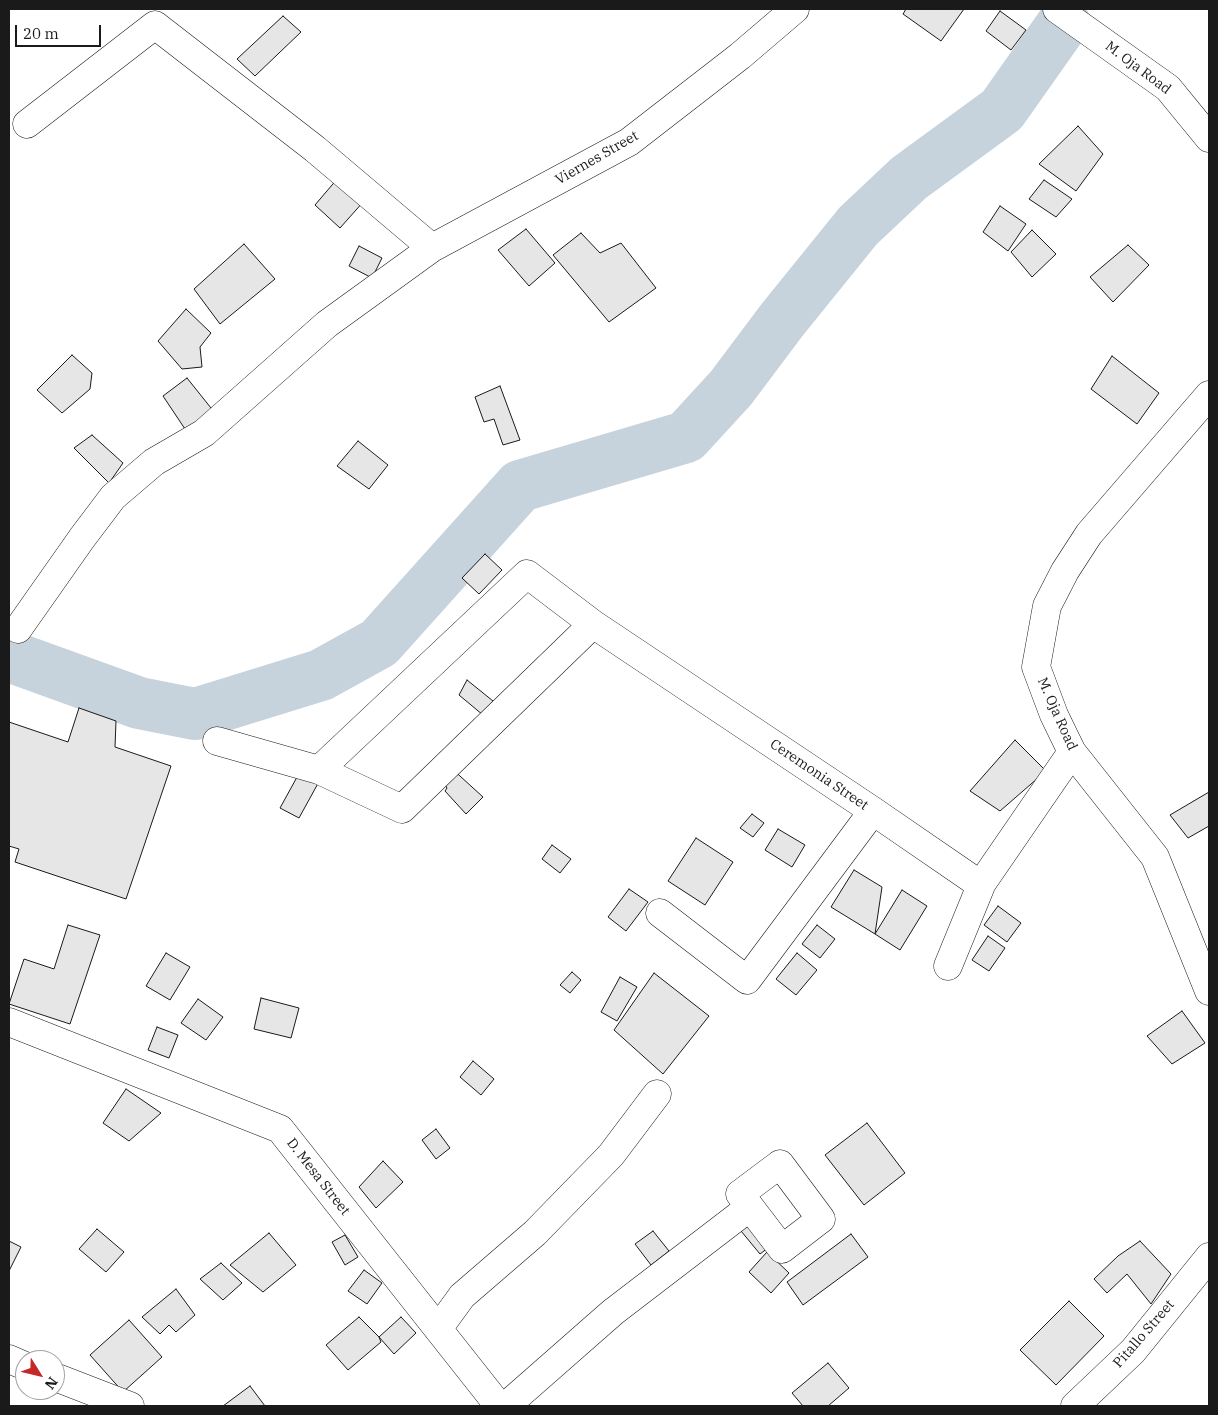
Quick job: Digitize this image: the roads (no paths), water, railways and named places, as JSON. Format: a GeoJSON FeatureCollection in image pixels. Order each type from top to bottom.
{"type":"FeatureCollection","features":[{"type":"Feature","properties":{"kind":"street","name":"Viernes Street"},"geometry":{"type":"LineString","coordinates":[[18,629],[113,497],[154,462],[204,433],[327,324],[432,248],[630,142],[740,56],[795,9]]}},
{"type":"Feature","properties":{"kind":"street","name":"M. Oja Road"},"geometry":{"type":"LineString","coordinates":[[1057,9],[1168,88],[1209,138]]}},
{"type":"Feature","properties":{"kind":"street"},"geometry":{"type":"LineString","coordinates":[[27,124],[155,25],[315,149],[432,248]]}},
{"type":"Feature","properties":{"kind":"street","name":"M. Oja Road"},"geometry":{"type":"LineString","coordinates":[[1209,395],[1089,534],[1065,571],[1047,606],[1036,667],[1054,715],[1072,752],[1155,857],[1209,991]]}},
{"type":"Feature","properties":{"kind":"street","name":"Ceremonia Street"},"geometry":{"type":"LineString","coordinates":[[319,770],[527,574],[593,624],[972,879],[982,883]]}},
{"type":"Feature","properties":{"kind":"street"},"geometry":{"type":"LineString","coordinates":[[217,741],[319,770],[402,809],[593,624]]}},
{"type":"Feature","properties":{"kind":"street"},"geometry":{"type":"LineString","coordinates":[[948,966],[982,883],[1072,752]]}},
{"type":"Feature","properties":{"kind":"street"},"geometry":{"type":"LineString","coordinates":[[660,913],[747,980],[873,811]]}},
{"type":"Feature","properties":{"kind":"street","name":"D. Mesa Street"},"geometry":{"type":"LineString","coordinates":[[9,1022],[280,1129],[499,1406]]}},
{"type":"Feature","properties":{"kind":"street"},"geometry":{"type":"LineString","coordinates":[[438,1328],[462,1296],[535,1233],[611,1155],[658,1094]]}},
{"type":"Feature","properties":{"kind":"street"},"geometry":{"type":"LineString","coordinates":[[506,1406],[613,1312],[750,1207]]}},
{"type":"Feature","properties":{"kind":"street","name":"Pitallo Street"},"geometry":{"type":"LineString","coordinates":[[1074,1406],[1133,1351],[1209,1257]]}},
{"type":"Feature","properties":{"kind":"street"},"geometry":{"type":"LineString","coordinates":[[65,1381],[130,1406]]}},
{"type":"Feature","properties":{"kind":"waterway"},"geometry":{"type":"LineString","coordinates":[[9,656],[139,703],[195,714],[321,675],[379,643],[520,486],[686,437],[731,388],[782,320],[858,226],[909,178],[1002,110],[1064,22]]}}]}
